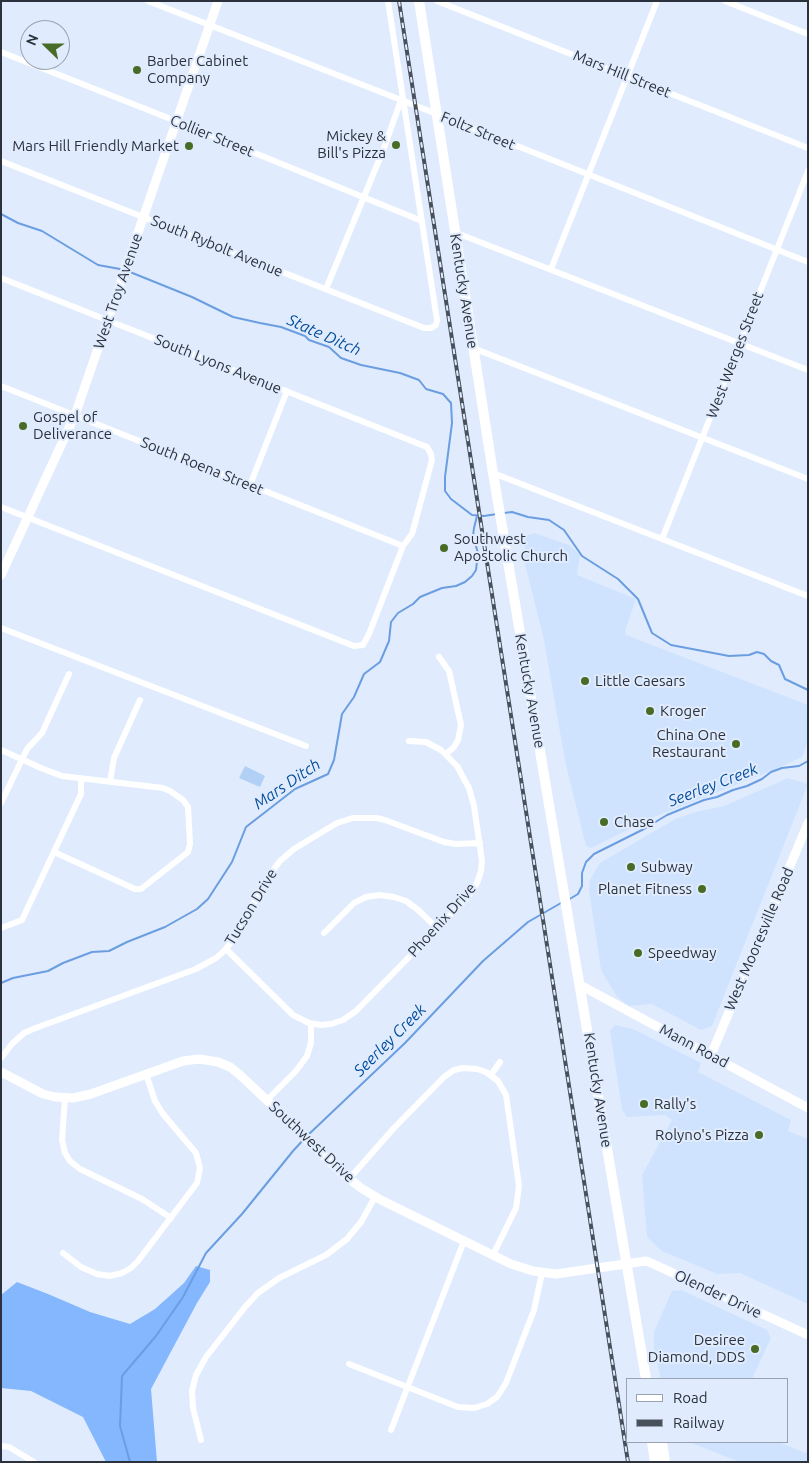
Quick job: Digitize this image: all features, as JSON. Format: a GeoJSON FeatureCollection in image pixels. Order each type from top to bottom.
{"type":"FeatureCollection","features":[{"type":"Feature","properties":{"kind":"main road","name":"Kentucky Avenue"},"geometry":{"type":"LineString","coordinates":[[419,1],[498,504],[646,1378]]}},
{"type":"Feature","properties":{"kind":"main road"},"geometry":{"type":"LineString","coordinates":[[652,1443],[655,1462]]}},
{"type":"Feature","properties":{"kind":"main road"},"geometry":{"type":"LineString","coordinates":[[662,1443],[666,1462]]}},
{"type":"Feature","properties":{"kind":"street","name":"Foltz Street"},"geometry":{"type":"LineString","coordinates":[[148,1],[808,262]]}},
{"type":"Feature","properties":{"kind":"street","name":"West Troy Avenue"},"geometry":{"type":"LineString","coordinates":[[1,575],[75,415],[218,1]]}},
{"type":"Feature","properties":{"kind":"street"},"geometry":{"type":"LineString","coordinates":[[388,1],[422,221]]}},
{"type":"Feature","properties":{"kind":"street"},"geometry":{"type":"LineString","coordinates":[[551,269],[657,1]]}},
{"type":"Feature","properties":{"kind":"street"},"geometry":{"type":"LineString","coordinates":[[725,1],[808,34]]}},
{"type":"Feature","properties":{"kind":"street","name":"Mars Hill Street"},"geometry":{"type":"LineString","coordinates":[[438,2],[808,148]]}},
{"type":"Feature","properties":{"kind":"street","name":"Collier Street"},"geometry":{"type":"LineString","coordinates":[[1,52],[422,221]]}},
{"type":"Feature","properties":{"kind":"street"},"geometry":{"type":"LineString","coordinates":[[326,289],[403,101]]}},
{"type":"Feature","properties":{"kind":"street","name":"South Rybolt Avenue"},"geometry":{"type":"LineString","coordinates":[[1,161],[428,329],[434,327],[437,320],[422,221]]}},
{"type":"Feature","properties":{"kind":"street","name":"West Werges Street"},"geometry":{"type":"LineString","coordinates":[[662,539],[808,171]]}},
{"type":"Feature","properties":{"kind":"street"},"geometry":{"type":"LineString","coordinates":[[454,232],[808,370]]}},
{"type":"Feature","properties":{"kind":"street","name":"South Lyons Avenue"},"geometry":{"type":"LineString","coordinates":[[1,278],[427,447],[432,460],[412,534],[403,546]]}},
{"type":"Feature","properties":{"kind":"street"},"geometry":{"type":"LineString","coordinates":[[473,348],[808,479]]}},
{"type":"Feature","properties":{"kind":"street","name":"South Roena Street"},"geometry":{"type":"LineString","coordinates":[[1,386],[403,546]]}},
{"type":"Feature","properties":{"kind":"street"},"geometry":{"type":"LineString","coordinates":[[250,485],[287,391]]}},
{"type":"Feature","properties":{"kind":"street"},"geometry":{"type":"LineString","coordinates":[[493,473],[808,596]]}},
{"type":"Feature","properties":{"kind":"street"},"geometry":{"type":"LineString","coordinates":[[1,507],[354,646],[363,645],[369,634],[403,546]]}},
{"type":"Feature","properties":{"kind":"street"},"geometry":{"type":"LineString","coordinates":[[1,628],[306,746]]}},
{"type":"Feature","properties":{"kind":"street"},"geometry":{"type":"LineString","coordinates":[[409,741],[429,743],[446,754],[454,748],[458,740],[460,725],[448,671],[439,657]]}},
{"type":"Feature","properties":{"kind":"street"},"geometry":{"type":"LineString","coordinates":[[1,803],[26,749],[42,733],[69,674]]}},
{"type":"Feature","properties":{"kind":"street"},"geometry":{"type":"LineString","coordinates":[[110,782],[114,758],[140,700]]}},
{"type":"Feature","properties":{"kind":"street"},"geometry":{"type":"LineString","coordinates":[[1,750],[58,775],[163,788],[183,800],[188,807],[190,844],[188,852],[144,888],[138,889],[54,852]]}},
{"type":"Feature","properties":{"kind":"street","name":"Phoenix Drive"},"geometry":{"type":"LineString","coordinates":[[311,1024],[331,1024],[340,1022],[348,1017],[468,896],[477,883],[482,861],[474,806],[469,788],[457,766],[446,754]]}},
{"type":"Feature","properties":{"kind":"street"},"geometry":{"type":"LineString","coordinates":[[1,928],[22,920],[81,794],[81,779]]}},
{"type":"Feature","properties":{"kind":"street","name":"Tucson Drive"},"geometry":{"type":"LineString","coordinates":[[1,1058],[24,1033],[211,962],[226,949],[238,932],[268,877],[280,861],[294,849],[338,823],[353,818],[376,818],[444,842],[456,844],[480,843]]}},
{"type":"Feature","properties":{"kind":"street","name":"West Mooresville Road"},"geometry":{"type":"LineString","coordinates":[[710,1055],[808,823]]}},
{"type":"Feature","properties":{"kind":"street"},"geometry":{"type":"LineString","coordinates":[[324,933],[354,903],[378,895],[406,901],[437,928]]}},
{"type":"Feature","properties":{"kind":"street"},"geometry":{"type":"LineString","coordinates":[[226,949],[293,1015],[311,1024],[307,1056],[296,1071],[267,1100]]}},
{"type":"Feature","properties":{"kind":"street","name":"Mann Road"},"geometry":{"type":"LineString","coordinates":[[580,986],[808,1108]]}},
{"type":"Feature","properties":{"kind":"street","name":"Southwest Drive"},"geometry":{"type":"LineString","coordinates":[[1,1072],[43,1094],[65,1098],[84,1097],[189,1060],[215,1061],[235,1071],[349,1179],[375,1197],[464,1241],[517,1267],[542,1273],[568,1273],[627,1264]]}},
{"type":"Feature","properties":{"kind":"street"},"geometry":{"type":"LineString","coordinates":[[491,1075],[500,1062]]}},
{"type":"Feature","properties":{"kind":"street"},"geometry":{"type":"LineString","coordinates":[[349,1179],[441,1079],[449,1073],[460,1069],[482,1070],[498,1081],[506,1095],[519,1186],[516,1208],[493,1255]]}},
{"type":"Feature","properties":{"kind":"street"},"geometry":{"type":"LineString","coordinates":[[63,1254],[76,1264],[94,1273],[106,1276],[119,1274],[131,1268],[197,1184],[200,1162],[193,1148],[158,1106],[146,1074]]}},
{"type":"Feature","properties":{"kind":"street"},"geometry":{"type":"LineString","coordinates":[[65,1098],[62,1140],[65,1153],[70,1161],[80,1169],[142,1199],[171,1218]]}},
{"type":"Feature","properties":{"kind":"street"},"geometry":{"type":"LineString","coordinates":[[201,1440],[193,1408],[192,1390],[196,1375],[206,1357],[258,1293],[279,1278],[326,1255],[347,1239],[361,1222],[375,1197]]}},
{"type":"Feature","properties":{"kind":"street"},"geometry":{"type":"LineString","coordinates":[[391,1430],[464,1241]]}},
{"type":"Feature","properties":{"kind":"street","name":"Olender Drive"},"geometry":{"type":"LineString","coordinates":[[627,1264],[650,1262],[808,1335]]}},
{"type":"Feature","properties":{"kind":"street"},"geometry":{"type":"LineString","coordinates":[[349,1364],[455,1406],[468,1408],[487,1404],[497,1397],[505,1386],[534,1310],[542,1273]]}},
{"type":"Feature","properties":{"kind":"street"},"geometry":{"type":"LineString","coordinates":[[1,1446],[9,1446],[34,1462]]}},
{"type":"Feature","properties":{"kind":"shaded area"},"geometry":{"type":"Polygon","coordinates":[[[534,533],[569,545],[580,555],[577,575],[636,599],[625,631],[626,635],[808,705],[808,741],[802,757],[654,817],[591,848],[586,846],[565,761],[544,640],[524,560],[525,540],[528,535],[534,533]]]}},
{"type":"Feature","properties":{"kind":"shaded area"},"geometry":{"type":"Polygon","coordinates":[[[245,766],[265,776],[260,787],[239,778],[245,766]]]}},
{"type":"Feature","properties":{"kind":"shaded area"},"geometry":{"type":"Polygon","coordinates":[[[788,778],[808,784],[712,1026],[701,1030],[652,1004],[629,1006],[617,997],[601,970],[589,890],[590,880],[600,863],[677,818],[724,806],[788,778]]]}},
{"type":"Feature","properties":{"kind":"shaded area"},"geometry":{"type":"Polygon","coordinates":[[[615,1025],[633,1029],[701,1063],[698,1072],[791,1120],[788,1131],[808,1139],[808,1304],[740,1273],[717,1274],[662,1251],[647,1237],[642,1175],[672,1120],[665,1115],[627,1117],[622,1109],[610,1031],[615,1025]]]}},
{"type":"Feature","properties":{"kind":"shaded area"},"geometry":{"type":"Polygon","coordinates":[[[196,1266],[210,1270],[210,1282],[151,1389],[157,1462],[106,1462],[83,1417],[31,1391],[1,1388],[1,1295],[17,1282],[90,1312],[130,1324],[155,1309],[184,1283],[196,1266]]]}},
{"type":"Feature","properties":{"kind":"shaded area"},"geometry":{"type":"Polygon","coordinates":[[[681,1290],[767,1330],[771,1338],[752,1378],[661,1378],[654,1350],[654,1332],[672,1291],[681,1290]]]}},
{"type":"Feature","properties":{"kind":"shaded area"},"geometry":{"type":"Polygon","coordinates":[[[692,1443],[780,1443],[808,1454],[808,1462],[740,1462],[692,1443]]]}},
{"type":"Feature","properties":{"kind":"waterway","name":"State Ditch"},"geometry":{"type":"LineString","coordinates":[[1,214],[18,223],[42,231],[98,265],[120,269]]}},
{"type":"Feature","properties":{"kind":"waterway","name":"State Ditch"},"geometry":{"type":"LineString","coordinates":[[130,272],[192,297],[233,317],[281,327],[329,347],[341,358],[361,365],[400,373],[419,380],[426,389],[443,394],[451,403],[452,423],[445,491],[451,499],[472,515],[497,514]]}},
{"type":"Feature","properties":{"kind":"waterway","name":"State Ditch"},"geometry":{"type":"LineString","coordinates":[[504,513],[512,512],[528,517],[549,520],[564,530],[582,556],[618,579],[638,599],[652,633],[671,645],[729,656],[749,655],[757,652],[764,654],[771,661],[779,665],[785,679],[808,690]]}},
{"type":"Feature","properties":{"kind":"waterway","name":"Mars Ditch"},"geometry":{"type":"LineString","coordinates":[[1,983],[13,978],[48,971],[92,952],[109,951],[165,927],[197,909],[208,899],[232,862],[246,827],[295,789],[328,774],[334,760],[342,714],[354,697],[364,674],[380,662],[389,641],[391,622],[398,613],[413,604],[420,597],[442,588],[456,586],[472,576],[476,570],[478,553],[473,536],[477,516]]}},
{"type":"Feature","properties":{"kind":"waterway","name":"Seerley Creek"},"geometry":{"type":"LineString","coordinates":[[568,900],[578,894],[582,886],[582,873],[586,862],[594,854],[644,829],[667,815],[747,786],[762,779],[771,772],[782,768],[799,766],[808,761]]}},
{"type":"Feature","properties":{"kind":"waterway","name":"Seerley Creek"},"geometry":{"type":"LineString","coordinates":[[308,1135],[405,1043],[483,961],[528,922],[561,903]]}},
{"type":"Feature","properties":{"kind":"waterway","name":"Seerley Creek"},"geometry":{"type":"LineString","coordinates":[[130,1462],[120,1426],[122,1376],[156,1336],[183,1297],[206,1253],[242,1214],[304,1139]]}},
{"type":"Feature","properties":{"kind":"railway"},"geometry":{"type":"LineString","coordinates":[[399,1],[628,1462]]}},
{"type":"Feature","properties":{"kind":"place","name":"Barber Cabinet Company"},"geometry":{"type":"Point","coordinates":[137,70]}},
{"type":"Feature","properties":{"kind":"place","name":"Mickey & Bill's Pizza"},"geometry":{"type":"Point","coordinates":[396,145]}},
{"type":"Feature","properties":{"kind":"place","name":"Mars Hill Friendly Market"},"geometry":{"type":"Point","coordinates":[189,146]}},
{"type":"Feature","properties":{"kind":"place","name":"Gospel of Deliverance"},"geometry":{"type":"Point","coordinates":[23,426]}},
{"type":"Feature","properties":{"kind":"place","name":"Southwest Apostolic Church"},"geometry":{"type":"Point","coordinates":[444,548]}},
{"type":"Feature","properties":{"kind":"place","name":"Little Caesars"},"geometry":{"type":"Point","coordinates":[585,681]}},
{"type":"Feature","properties":{"kind":"place","name":"Kroger"},"geometry":{"type":"Point","coordinates":[650,711]}},
{"type":"Feature","properties":{"kind":"place","name":"China One Restaurant"},"geometry":{"type":"Point","coordinates":[736,744]}},
{"type":"Feature","properties":{"kind":"place","name":"Chase"},"geometry":{"type":"Point","coordinates":[604,822]}},
{"type":"Feature","properties":{"kind":"place","name":"Subway"},"geometry":{"type":"Point","coordinates":[631,867]}},
{"type":"Feature","properties":{"kind":"place","name":"Planet Fitness"},"geometry":{"type":"Point","coordinates":[702,889]}},
{"type":"Feature","properties":{"kind":"place","name":"Speedway"},"geometry":{"type":"Point","coordinates":[638,953]}},
{"type":"Feature","properties":{"kind":"place","name":"Rally's"},"geometry":{"type":"Point","coordinates":[644,1104]}},
{"type":"Feature","properties":{"kind":"place","name":"Rolyno's Pizza"},"geometry":{"type":"Point","coordinates":[759,1135]}},
{"type":"Feature","properties":{"kind":"place","name":"Desiree Diamond, DDS"},"geometry":{"type":"Point","coordinates":[755,1349]}}]}
